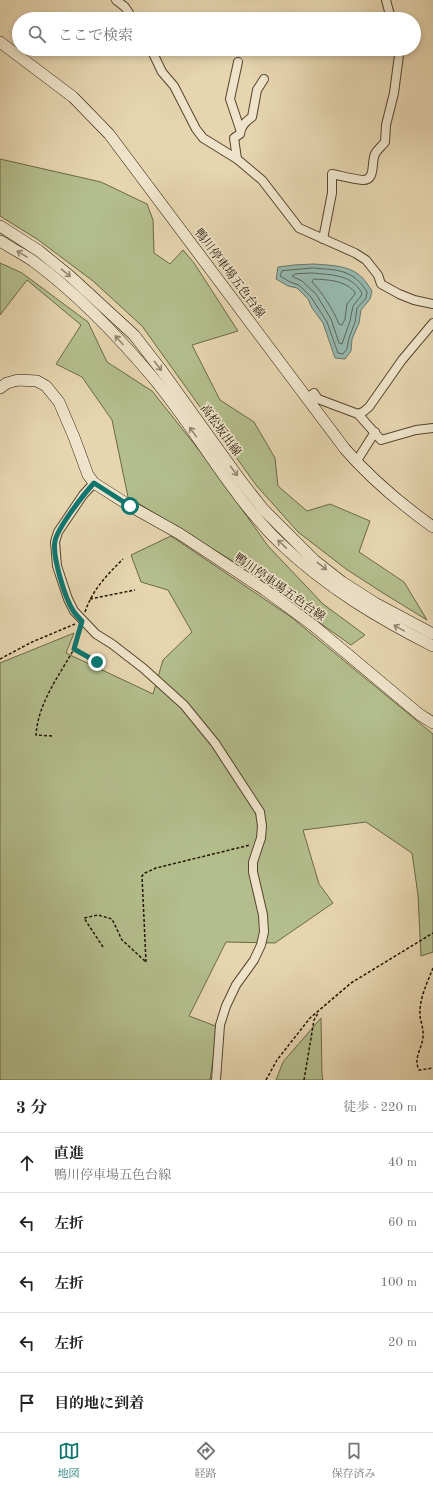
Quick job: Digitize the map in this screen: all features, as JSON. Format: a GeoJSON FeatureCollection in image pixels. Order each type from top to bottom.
{"type":"FeatureCollection","features":[{"type":"Feature","properties":{"kind":"main road","name":"鴨川停車場五色台線"},"geometry":{"type":"LineString","coordinates":[[0,42],[12,51]]}},
{"type":"Feature","properties":{"kind":"main road","name":"鴨川停車場五色台線"},"geometry":{"type":"LineString","coordinates":[[19,56],[73,97],[109,134],[356,462],[386,491],[433,527]]}},
{"type":"Feature","properties":{"kind":"main road","name":"高松坂出線"},"geometry":{"type":"LineString","coordinates":[[0,226],[39,251],[71,277],[134,335],[263,509],[314,560],[342,582],[375,604],[433,634]]}},
{"type":"Feature","properties":{"kind":"main road","name":"高松坂出線"},"geometry":{"type":"LineString","coordinates":[[0,241],[32,260],[97,315],[154,379],[250,509],[280,543],[307,568],[339,592],[371,613],[433,646]]}},
{"type":"Feature","properties":{"kind":"main road","name":"鴨川停車場五色台線"},"geometry":{"type":"LineString","coordinates":[[0,388],[7,383],[18,380],[37,381],[46,386],[59,402],[88,475],[94,483],[130,506],[180,534],[265,590],[314,626],[420,714],[433,723]]}},
{"type":"Feature","properties":{"kind":"street"},"geometry":{"type":"LineString","coordinates":[[116,0],[125,7],[128,12]]}},
{"type":"Feature","properties":{"kind":"street"},"geometry":{"type":"LineString","coordinates":[[386,0],[389,12]]}},
{"type":"Feature","properties":{"kind":"street"},"geometry":{"type":"LineString","coordinates":[[154,56],[162,72],[174,86],[196,129],[203,138],[237,159],[262,180],[299,228],[356,253],[366,260],[378,275],[381,284],[414,300],[433,304]]}},
{"type":"Feature","properties":{"kind":"street"},"geometry":{"type":"LineString","coordinates":[[323,239],[332,194],[332,174],[365,180],[370,177],[373,171],[372,164],[375,154],[386,142],[386,125],[394,93],[399,56]]}},
{"type":"Feature","properties":{"kind":"street"},"geometry":{"type":"LineString","coordinates":[[237,159],[234,138],[240,134],[240,129],[230,99],[238,62]]}},
{"type":"Feature","properties":{"kind":"street"},"geometry":{"type":"LineString","coordinates":[[240,129],[252,116],[257,90],[264,79]]}},
{"type":"Feature","properties":{"kind":"street"},"geometry":{"type":"LineString","coordinates":[[358,414],[369,407],[402,360],[433,323]]}},
{"type":"Feature","properties":{"kind":"street"},"geometry":{"type":"LineString","coordinates":[[307,398],[314,393],[318,399],[358,414],[381,440],[416,430],[433,428]]}},
{"type":"Feature","properties":{"kind":"street"},"geometry":{"type":"LineString","coordinates":[[356,462],[375,432]]}},
{"type":"Feature","properties":{"kind":"street"},"geometry":{"type":"LineString","coordinates":[[94,483],[83,495],[58,532],[55,542],[57,566],[68,599],[74,611],[96,634],[112,644],[143,668],[184,705],[215,743],[260,812],[262,826],[261,838],[253,862],[253,872],[263,915],[264,932],[261,945],[254,960],[236,985],[226,1006],[220,1025],[216,1080]]}},
{"type":"Feature","properties":{"kind":"path"},"geometry":{"type":"LineString","coordinates":[[52,736],[36,735],[36,728],[50,691],[74,649],[90,599],[104,578],[124,559]]}},
{"type":"Feature","properties":{"kind":"path"},"geometry":{"type":"LineString","coordinates":[[90,599],[135,590]]}},
{"type":"Feature","properties":{"kind":"path"},"geometry":{"type":"LineString","coordinates":[[0,659],[32,642],[82,621]]}},
{"type":"Feature","properties":{"kind":"path"},"geometry":{"type":"LineString","coordinates":[[74,649],[97,662]]}},
{"type":"Feature","properties":{"kind":"path"},"geometry":{"type":"LineString","coordinates":[[103,948],[84,918],[98,915],[112,919],[122,940],[146,962],[142,876],[144,873],[156,868],[259,843]]}},
{"type":"Feature","properties":{"kind":"path"},"geometry":{"type":"LineString","coordinates":[[266,1080],[277,1060],[310,1018],[319,1012],[350,983],[433,933]]}},
{"type":"Feature","properties":{"kind":"path"},"geometry":{"type":"LineString","coordinates":[[433,968],[423,994],[420,1008],[424,1036],[416,1059],[417,1066],[420,1070],[433,1068]]}},
{"type":"Feature","properties":{"kind":"path"},"geometry":{"type":"LineString","coordinates":[[304,1080],[314,1020],[319,1012]]}},
{"type":"Feature","properties":{"kind":"green space"},"geometry":{"type":"Polygon","coordinates":[[[0,159],[101,182],[147,204],[153,220],[154,253],[170,264],[183,250],[194,263],[238,331],[192,345],[220,400],[254,422],[275,458],[278,486],[307,511],[330,504],[370,521],[359,552],[404,582],[427,620],[346,569],[298,532],[256,485],[142,326],[93,281],[37,239],[0,216],[0,159]]]}},
{"type":"Feature","properties":{"kind":"green space"},"geometry":{"type":"Polygon","coordinates":[[[0,263],[22,273],[88,322],[107,362],[152,391],[207,460],[268,546],[323,604],[365,635],[351,645],[231,560],[128,497],[112,420],[82,377],[56,364],[81,325],[27,280],[0,315],[0,263]]]}},
{"type":"Feature","properties":{"kind":"green space"},"geometry":{"type":"Polygon","coordinates":[[[171,536],[291,617],[433,734],[433,952],[421,956],[418,895],[412,853],[366,822],[303,830],[319,884],[333,903],[275,943],[226,942],[189,1016],[218,1027],[210,1080],[0,1080],[0,663],[74,633],[66,653],[153,694],[163,660],[192,632],[168,590],[141,582],[131,555],[171,536]]]}},
{"type":"Feature","properties":{"kind":"green space"},"geometry":{"type":"Polygon","coordinates":[[[321,1018],[323,1080],[276,1080],[283,1062],[321,1018]]]}},
{"type":"Feature","properties":{"kind":"water"},"geometry":{"type":"Polygon","coordinates":[[[313,264],[336,266],[353,271],[366,282],[372,291],[370,299],[361,310],[359,323],[352,339],[351,351],[345,359],[335,358],[323,323],[312,308],[308,299],[297,288],[288,286],[276,279],[278,267],[313,264]]]}},
{"type":"Feature","properties":{"kind":"route"},"geometry":{"type":"LineString","coordinates":[[97,662],[74,649],[82,626],[82,621],[74,611],[68,599],[57,566],[55,542],[58,532],[83,495],[94,483],[130,506]]}}]}
